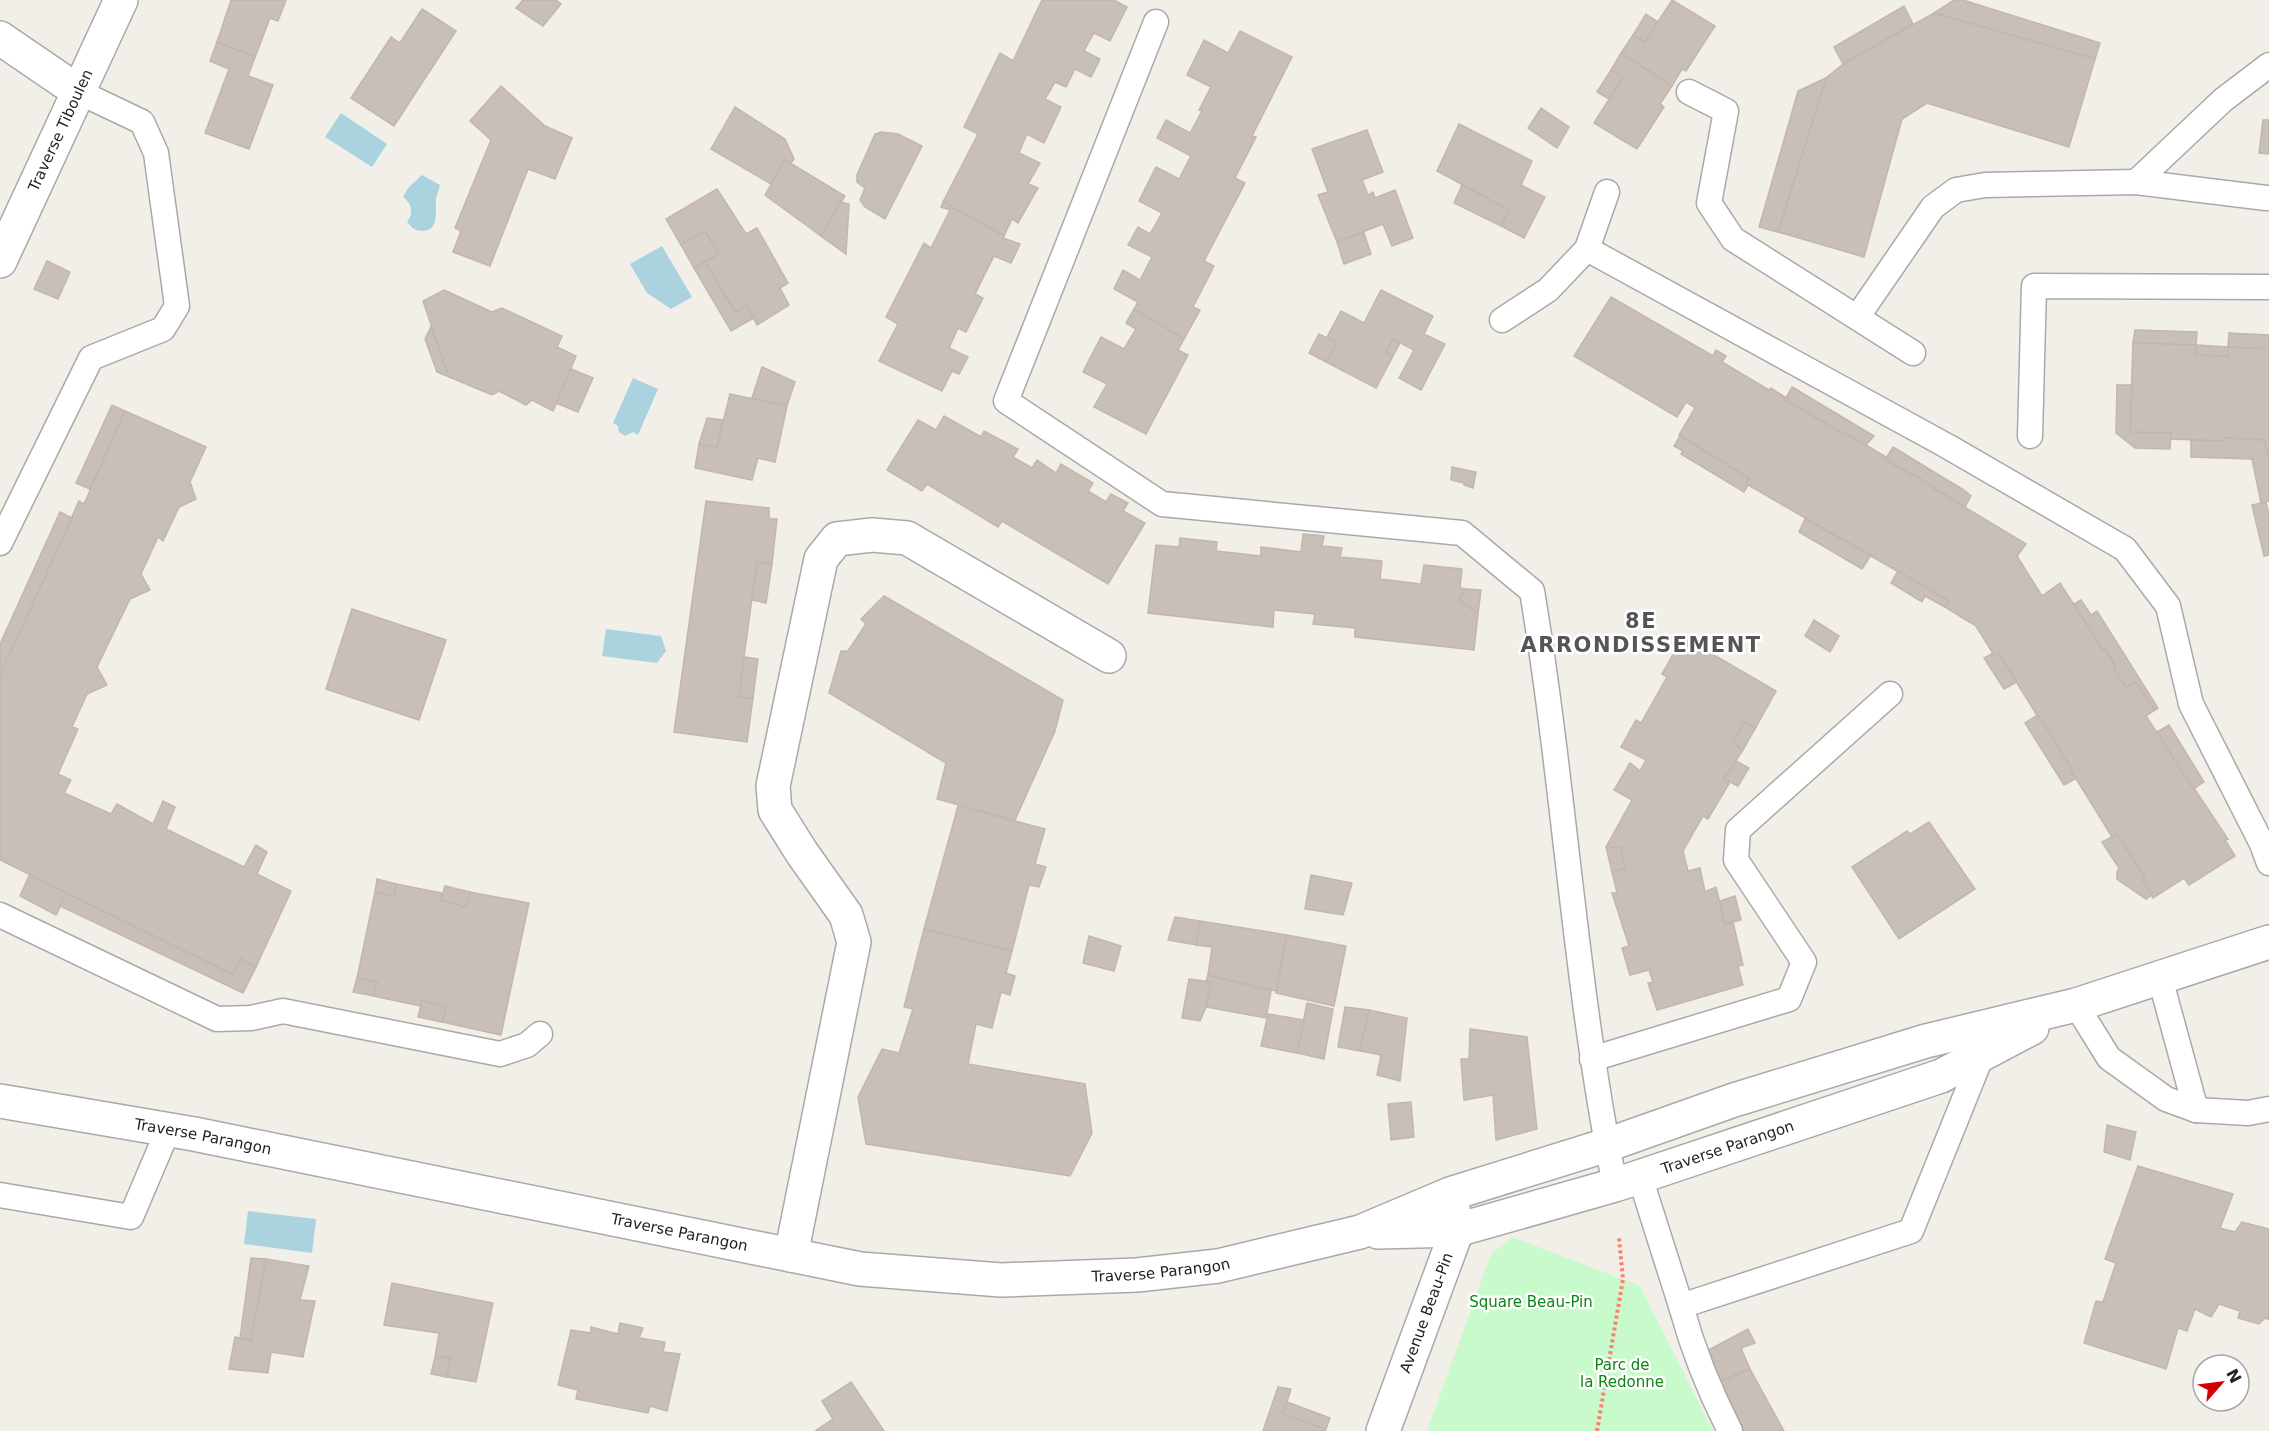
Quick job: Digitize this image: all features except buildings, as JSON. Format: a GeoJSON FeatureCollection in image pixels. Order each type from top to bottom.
{"type":"FeatureCollection","features":[{"type":"Feature","properties":{"kind":"street","name":"Traverse Tiboulen"},"geometry":{"type":"LineString","coordinates":[[0,261],[121,0]]}},
{"type":"Feature","properties":{"kind":"street"},"geometry":{"type":"LineString","coordinates":[[0,38],[79,92]]}},
{"type":"Feature","properties":{"kind":"street"},"geometry":{"type":"LineString","coordinates":[[791,1255],[854,942],[846,915],[775,810],[773,786],[821,560],[837,539],[872,535],[907,538],[1109,656]]}},
{"type":"Feature","properties":{"kind":"street","name":"Traverse Parangon"},"geometry":{"type":"LineString","coordinates":[[0,1101],[168,1130],[860,1269],[1001,1280],[1137,1275],[1218,1266],[1360,1232],[1450,1194],[1607,1146],[1734,1100],[1926,1041],[2076,1005],[2269,942]]}},
{"type":"Feature","properties":{"kind":"street","name":"Traverse Parangon"},"geometry":{"type":"LineString","coordinates":[[1360,1232],[1457,1230],[1628,1181],[1941,1076],[2076,1005]]}},
{"type":"Feature","properties":{"kind":"street"},"geometry":{"type":"LineString","coordinates":[[1450,1194],[1457,1230]]}},
{"type":"Feature","properties":{"kind":"street","name":"Avenue Beau-Pin"},"geometry":{"type":"LineString","coordinates":[[1383,1431],[1457,1230]]}},
{"type":"Feature","properties":{"kind":"lane"},"geometry":{"type":"LineString","coordinates":[[1156,22],[1006,401],[1162,504],[1462,533],[1532,591],[1547,684],[1592,1059],[1607,1146],[1628,1181],[1681,1306],[1693,1350],[1730,1431]]}},
{"type":"Feature","properties":{"kind":"lane"},"geometry":{"type":"LineString","coordinates":[[2136,182],[2223,100],[2269,65]]}},
{"type":"Feature","properties":{"kind":"lane"},"geometry":{"type":"LineString","coordinates":[[0,543],[91,358],[163,329],[177,306],[156,153],[142,122],[79,92]]}},
{"type":"Feature","properties":{"kind":"lane"},"geometry":{"type":"LineString","coordinates":[[1689,92],[1726,111],[1710,203],[1734,239],[1913,353]]}},
{"type":"Feature","properties":{"kind":"lane"},"geometry":{"type":"LineString","coordinates":[[1858,316],[1933,207],[1956,190],[1984,184],[2136,182],[2266,198]]}},
{"type":"Feature","properties":{"kind":"lane"},"geometry":{"type":"LineString","coordinates":[[1502,320],[1548,290],[1587,249],[1606,192]]}},
{"type":"Feature","properties":{"kind":"lane"},"geometry":{"type":"LineString","coordinates":[[1587,249],[1947,446],[2125,549],[2168,606],[2191,704],[2262,844],[2269,863]]}},
{"type":"Feature","properties":{"kind":"lane"},"geometry":{"type":"LineString","coordinates":[[2030,436],[2034,286],[2269,287]]}},
{"type":"Feature","properties":{"kind":"lane"},"geometry":{"type":"LineString","coordinates":[[1592,1059],[1789,999],[1804,962],[1736,860],[1738,830],[1890,694]]}},
{"type":"Feature","properties":{"kind":"lane"},"geometry":{"type":"LineString","coordinates":[[0,915],[216,1019],[251,1018],[283,1011],[500,1054],[527,1045],[540,1034]]}},
{"type":"Feature","properties":{"kind":"lane"},"geometry":{"type":"LineString","coordinates":[[2160,978],[2196,1110]]}},
{"type":"Feature","properties":{"kind":"lane"},"geometry":{"type":"LineString","coordinates":[[2076,1005],[2109,1058],[2166,1099],[2196,1110],[2248,1113],[2269,1109]]}},
{"type":"Feature","properties":{"kind":"lane"},"geometry":{"type":"LineString","coordinates":[[1681,1306],[1911,1231],[1982,1055]]}},
{"type":"Feature","properties":{"kind":"lane"},"geometry":{"type":"LineString","coordinates":[[0,1195],[131,1217],[168,1130]]}},
{"type":"Feature","properties":{"kind":"path"},"geometry":{"type":"LineString","coordinates":[[1597,1431],[1623,1279]]}},
{"type":"Feature","properties":{"kind":"green space"},"geometry":{"type":"Polygon","coordinates":[[[1512,1237],[1640,1286],[1713,1431],[1427,1431],[1491,1254],[1512,1237]]]}},
{"type":"Feature","properties":{"kind":"water"},"geometry":{"type":"Polygon","coordinates":[[[341,113],[387,144],[372,167],[325,137],[341,113]]]}},
{"type":"Feature","properties":{"kind":"water"},"geometry":{"type":"Polygon","coordinates":[[[422,175],[440,185],[434,223],[428,230],[423,231],[414,229],[407,222],[411,209],[403,197],[408,188],[422,175]]]}},
{"type":"Feature","properties":{"kind":"water"},"geometry":{"type":"Polygon","coordinates":[[[662,246],[692,297],[671,309],[647,293],[630,264],[662,246]]]}},
{"type":"Feature","properties":{"kind":"water"},"geometry":{"type":"Polygon","coordinates":[[[633,378],[658,389],[638,435],[633,432],[625,436],[613,423],[633,378]]]}},
{"type":"Feature","properties":{"kind":"water"},"geometry":{"type":"Polygon","coordinates":[[[606,629],[661,636],[666,651],[657,663],[602,656],[606,629]]]}},
{"type":"Feature","properties":{"kind":"water"},"geometry":{"type":"Polygon","coordinates":[[[248,1211],[316,1219],[312,1253],[244,1244],[248,1211]]]}},
{"type":"Feature","properties":{"kind":"district","name":"8E ARRONDISSEMENT"},"geometry":{"type":"Point","coordinates":[1641,633]}},
{"type":"Feature","properties":{"kind":"park label","name":"Square Beau-Pin"},"geometry":{"type":"Point","coordinates":[1531,1302]}},
{"type":"Feature","properties":{"kind":"park label","name":"Parc de la Redonne"},"geometry":{"type":"Point","coordinates":[1622,1374]}}]}
